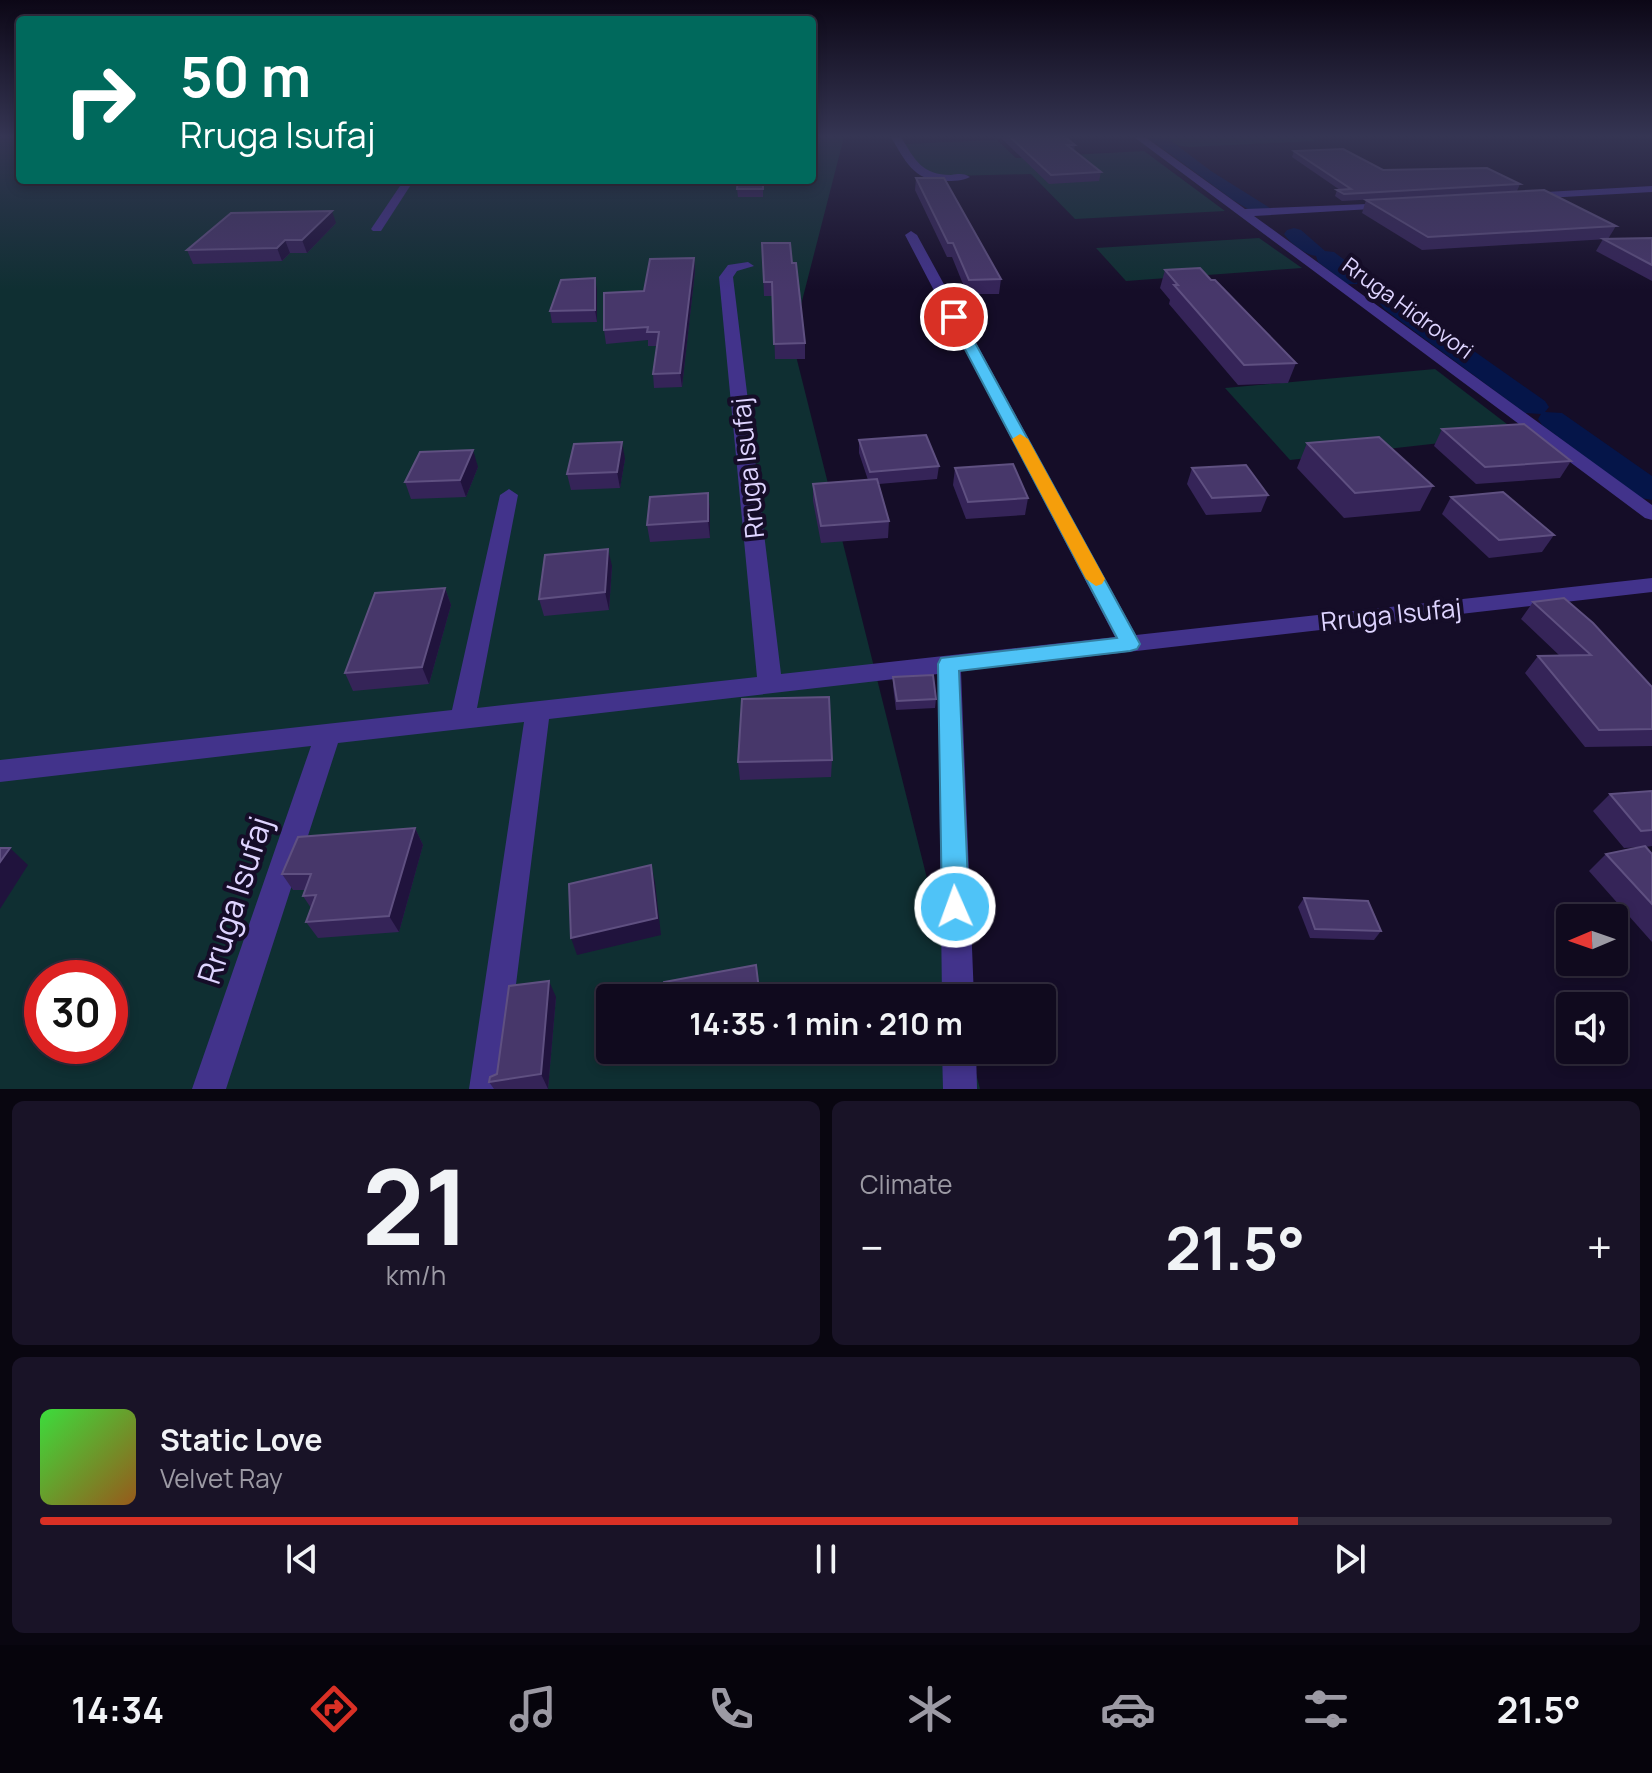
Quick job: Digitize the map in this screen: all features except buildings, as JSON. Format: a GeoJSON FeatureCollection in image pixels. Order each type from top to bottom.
{"type":"FeatureCollection","features":[{"type":"Feature","properties":{"kind":"street"},"geometry":{"type":"LineString","coordinates":[[377,229],[404,188]]}},
{"type":"Feature","properties":{"kind":"street","name":"Rruga Hidrovori"},"geometry":{"type":"LineString","coordinates":[[1208,188],[1652,514]]}},
{"type":"Feature","properties":{"kind":"street"},"geometry":{"type":"LineString","coordinates":[[1511,197],[1652,189]]}},
{"type":"Feature","properties":{"kind":"street"},"geometry":{"type":"LineString","coordinates":[[1242,213],[1404,204]]}},
{"type":"Feature","properties":{"kind":"street"},"geometry":{"type":"LineString","coordinates":[[911,235],[1130,644]]}},
{"type":"Feature","properties":{"kind":"street","name":"Rruga Isufaj"},"geometry":{"type":"LineString","coordinates":[[748,266],[733,268],[726,277],[770,684]]}},
{"type":"Feature","properties":{"kind":"street"},"geometry":{"type":"LineString","coordinates":[[462,719],[509,495]]}},
{"type":"Feature","properties":{"kind":"street","name":"Rruga Isufaj"},"geometry":{"type":"LineString","coordinates":[[0,771],[1652,585]]}},
{"type":"Feature","properties":{"kind":"street"},"geometry":{"type":"LineString","coordinates":[[949,664],[958,984]]}},
{"type":"Feature","properties":{"kind":"street"},"geometry":{"type":"LineString","coordinates":[[486,1089],[538,711]]}},
{"type":"Feature","properties":{"kind":"street","name":"Rruga Isufaj"},"geometry":{"type":"LineString","coordinates":[[209,1089],[328,734]]}},
{"type":"Feature","properties":{"kind":"street"},"geometry":{"type":"LineString","coordinates":[[959,1064],[960,1089]]}},
{"type":"Feature","properties":{"kind":"green space"},"geometry":{"type":"Polygon","coordinates":[[[0,188],[831,188],[792,340],[953,984],[596,984],[596,1064],[974,1064],[980,1089],[0,1089],[0,188]]]}},
{"type":"Feature","properties":{"kind":"green space"},"geometry":{"type":"Polygon","coordinates":[[[1045,188],[1194,188],[1225,211],[1075,219],[1045,188]]]}},
{"type":"Feature","properties":{"kind":"green space"},"geometry":{"type":"Polygon","coordinates":[[[1259,238],[1302,268],[1126,281],[1096,248],[1259,238]]]}},
{"type":"Feature","properties":{"kind":"green space"},"geometry":{"type":"Polygon","coordinates":[[[1435,369],[1520,434],[1290,460],[1225,388],[1435,369]]]}},
{"type":"Feature","properties":{"kind":"waterway"},"geometry":{"type":"LineString","coordinates":[[1240,196],[1260,208]]}},
{"type":"Feature","properties":{"kind":"waterway"},"geometry":{"type":"LineString","coordinates":[[1294,234],[1315,250]]}},
{"type":"Feature","properties":{"kind":"waterway"},"geometry":{"type":"LineString","coordinates":[[1326,257],[1355,279]]}},
{"type":"Feature","properties":{"kind":"waterway"},"geometry":{"type":"LineString","coordinates":[[1392,304],[1535,407]]}},
{"type":"Feature","properties":{"kind":"waterway"},"geometry":{"type":"LineString","coordinates":[[1552,419],[1652,491]]}},
{"type":"Feature","properties":{"kind":"slow traffic"},"geometry":{"type":"LineString","coordinates":[[1020,439],[1096,579]]}},
{"type":"Feature","properties":{"kind":"route"},"geometry":{"type":"LineString","coordinates":[[954,317],[1130,644],[949,664],[955,907]]}}]}
